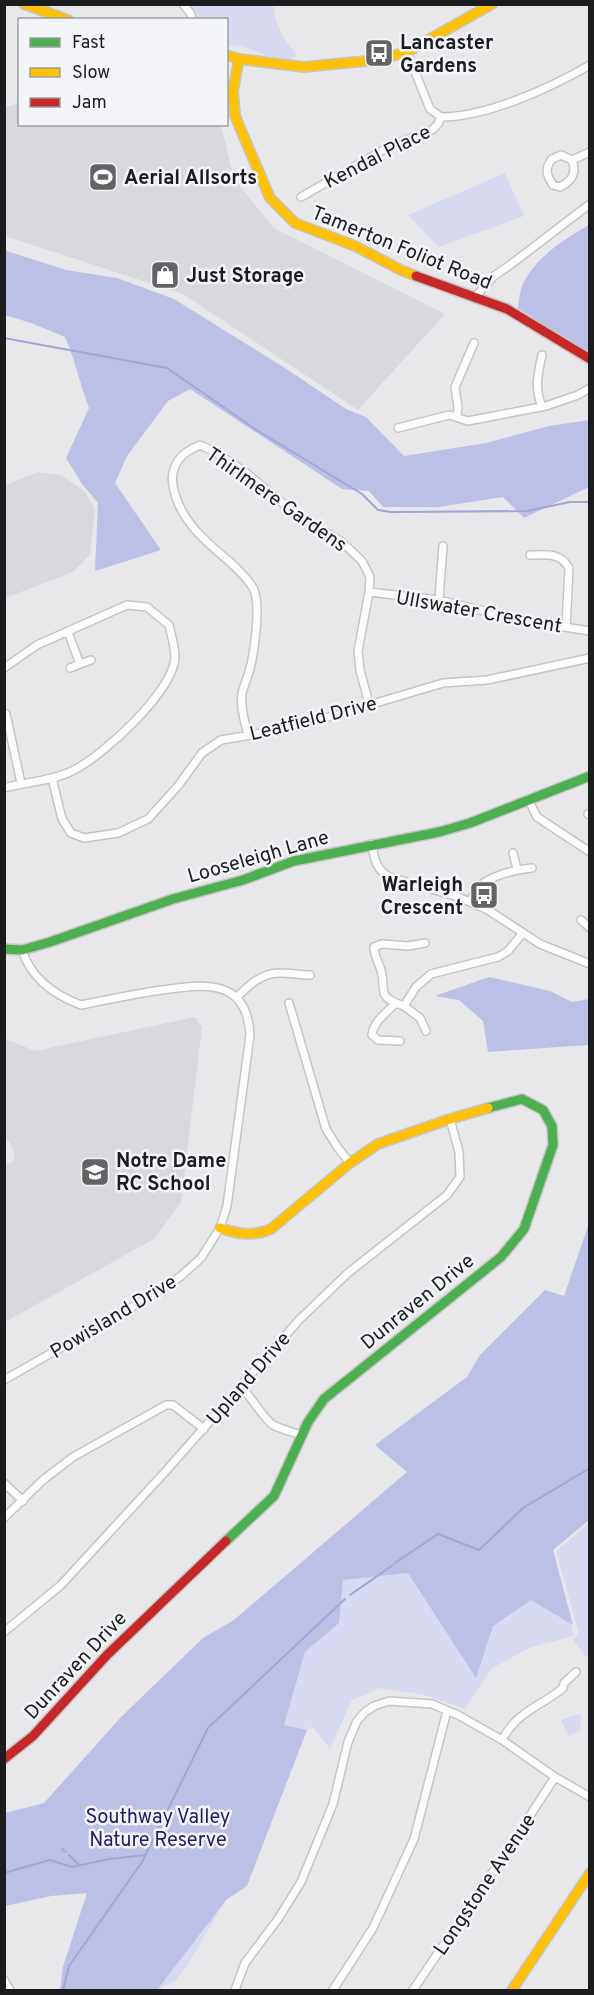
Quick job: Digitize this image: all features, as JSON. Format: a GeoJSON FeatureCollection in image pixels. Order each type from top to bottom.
{"type":"FeatureCollection","features":[{"type":"Feature","properties":{"kind":"street"},"geometry":{"type":"LineString","coordinates":[[24,4],[62,18]]}},
{"type":"Feature","properties":{"kind":"street"},"geometry":{"type":"LineString","coordinates":[[183,4],[192,18]]}},
{"type":"Feature","properties":{"kind":"street"},"geometry":{"type":"LineString","coordinates":[[228,56],[304,67],[377,60],[407,52],[492,4]]}},
{"type":"Feature","properties":{"kind":"street"},"geometry":{"type":"LineString","coordinates":[[407,52],[430,109],[441,117],[466,115],[511,101],[548,87],[590,65]]}},
{"type":"Feature","properties":{"kind":"street","name":"Tamerton Foliot Road"},"geometry":{"type":"LineString","coordinates":[[239,59],[233,91],[235,116],[270,198],[295,223],[355,246],[401,270],[507,309],[590,359]]}},
{"type":"Feature","properties":{"kind":"street","name":"Kendal Place"},"geometry":{"type":"LineString","coordinates":[[301,196],[306,189],[390,146],[432,130],[441,117]]}},
{"type":"Feature","properties":{"kind":"street"},"geometry":{"type":"LineString","coordinates":[[572,160],[574,169],[572,177],[560,187],[553,185],[547,176],[548,165],[552,159],[561,155],[572,160],[590,152]]}},
{"type":"Feature","properties":{"kind":"street"},"geometry":{"type":"LineString","coordinates":[[475,297],[491,278],[590,204]]}},
{"type":"Feature","properties":{"kind":"street"},"geometry":{"type":"LineString","coordinates":[[457,416],[455,387],[474,343]]}},
{"type":"Feature","properties":{"kind":"street"},"geometry":{"type":"LineString","coordinates":[[542,355],[537,375],[538,397],[542,406]]}},
{"type":"Feature","properties":{"kind":"street"},"geometry":{"type":"LineString","coordinates":[[399,428],[449,415],[468,421],[542,406],[578,395],[590,388]]}},
{"type":"Feature","properties":{"kind":"street","name":"Thirlmere Gardens"},"geometry":{"type":"LineString","coordinates":[[248,735],[242,710],[242,695],[250,670],[255,640],[254,590],[241,572],[202,538],[183,516],[172,480],[175,465],[180,457],[200,445],[245,472],[297,515],[342,542],[362,561],[370,577],[358,651],[360,670],[369,704]]}},
{"type":"Feature","properties":{"kind":"street"},"geometry":{"type":"LineString","coordinates":[[439,600],[443,546]]}},
{"type":"Feature","properties":{"kind":"street"},"geometry":{"type":"LineString","coordinates":[[530,555],[555,555],[565,560],[569,568],[566,627]]}},
{"type":"Feature","properties":{"kind":"street","name":"Ullswater Crescent"},"geometry":{"type":"LineString","coordinates":[[369,592],[439,600],[525,621],[590,632]]}},
{"type":"Feature","properties":{"kind":"street"},"geometry":{"type":"LineString","coordinates":[[4,668],[37,645],[127,605],[147,607],[169,625],[175,658],[166,684],[146,709],[105,749],[72,771],[52,778],[4,788]]}},
{"type":"Feature","properties":{"kind":"street"},"geometry":{"type":"LineString","coordinates":[[68,632],[80,664]]}},
{"type":"Feature","properties":{"kind":"street","name":"Leatfield Drive"},"geometry":{"type":"LineString","coordinates":[[52,778],[62,819],[71,833],[84,838],[118,833],[148,819],[178,786],[202,753],[221,740],[292,728],[443,683],[487,680],[590,658]]}},
{"type":"Feature","properties":{"kind":"street"},"geometry":{"type":"LineString","coordinates":[[70,668],[91,660]]}},
{"type":"Feature","properties":{"kind":"street"},"geometry":{"type":"LineString","coordinates":[[6,714],[7,729],[21,783]]}},
{"type":"Feature","properties":{"kind":"street","name":"Looseleigh Lane"},"geometry":{"type":"LineString","coordinates":[[4,949],[22,950],[78,933],[173,899],[243,880],[294,861],[438,832],[590,776]]}},
{"type":"Feature","properties":{"kind":"street"},"geometry":{"type":"LineString","coordinates":[[528,799],[537,817],[590,852]]}},
{"type":"Feature","properties":{"kind":"street"},"geometry":{"type":"LineString","coordinates":[[372,844],[374,860],[382,872],[398,880],[435,889],[470,902],[488,910],[522,934],[556,952],[590,964]]}},
{"type":"Feature","properties":{"kind":"street"},"geometry":{"type":"LineString","coordinates":[[513,853],[517,869]]}},
{"type":"Feature","properties":{"kind":"street"},"geometry":{"type":"LineString","coordinates":[[470,902],[482,884],[517,869],[532,868]]}},
{"type":"Feature","properties":{"kind":"street"},"geometry":{"type":"LineString","coordinates":[[581,920],[590,928]]}},
{"type":"Feature","properties":{"kind":"street"},"geometry":{"type":"LineString","coordinates":[[404,1006],[417,987],[431,975],[498,957],[508,951],[522,934]]}},
{"type":"Feature","properties":{"kind":"street"},"geometry":{"type":"LineString","coordinates":[[424,943],[408,946],[376,945],[373,948],[382,974],[382,991],[389,999],[404,1006],[420,1018],[426,1031]]}},
{"type":"Feature","properties":{"kind":"street"},"geometry":{"type":"LineString","coordinates":[[22,950],[26,962],[36,976],[65,999],[81,1005],[196,985],[220,988],[236,998],[250,984],[263,976],[279,973],[310,975]]}},
{"type":"Feature","properties":{"kind":"street"},"geometry":{"type":"LineString","coordinates":[[368,964],[378,961]]}},
{"type":"Feature","properties":{"kind":"street","name":"Powisland Drive"},"geometry":{"type":"LineString","coordinates":[[4,1380],[173,1282],[201,1258],[220,1228],[227,1206],[250,1035],[247,1016],[236,998]]}},
{"type":"Feature","properties":{"kind":"street"},"geometry":{"type":"LineString","coordinates":[[289,1002],[326,1129],[350,1163]]}},
{"type":"Feature","properties":{"kind":"street"},"geometry":{"type":"LineString","coordinates":[[396,1003],[378,1020],[372,1035],[378,1041],[400,1041]]}},
{"type":"Feature","properties":{"kind":"street","name":"Dunraven Drive"},"geometry":{"type":"LineString","coordinates":[[4,1759],[21,1748],[39,1730],[93,1669],[156,1604],[274,1497],[283,1483],[308,1420],[324,1399],[501,1257],[524,1229],[553,1145],[552,1126],[543,1110],[522,1099],[450,1119],[378,1144],[350,1163],[261,1235],[236,1234],[220,1228]]}},
{"type":"Feature","properties":{"kind":"street","name":"Upland Drive"},"geometry":{"type":"LineString","coordinates":[[4,1632],[61,1585],[242,1387],[299,1320],[348,1273],[447,1195],[460,1177],[459,1152],[450,1119]]}},
{"type":"Feature","properties":{"kind":"street"},"geometry":{"type":"LineString","coordinates":[[242,1387],[274,1425],[301,1435]]}},
{"type":"Feature","properties":{"kind":"street"},"geometry":{"type":"LineString","coordinates":[[4,1518],[43,1480],[73,1458],[166,1405],[173,1405],[204,1429]]}},
{"type":"Feature","properties":{"kind":"street"},"geometry":{"type":"LineString","coordinates":[[4,1483],[23,1501]]}},
{"type":"Feature","properties":{"kind":"street"},"geometry":{"type":"LineString","coordinates":[[502,1740],[514,1721],[550,1699],[576,1672]]}},
{"type":"Feature","properties":{"kind":"street"},"geometry":{"type":"LineString","coordinates":[[235,1990],[245,1963],[278,1919],[301,1882],[333,1804],[348,1742],[357,1721],[374,1706],[389,1701],[432,1704],[458,1715],[502,1740],[555,1777],[590,1797]]}},
{"type":"Feature","properties":{"kind":"street"},"geometry":{"type":"LineString","coordinates":[[333,1990],[374,1928],[414,1839],[447,1711]]}},
{"type":"Feature","properties":{"kind":"street","name":"Longstone Avenue"},"geometry":{"type":"LineString","coordinates":[[413,1990],[555,1777]]}},
{"type":"Feature","properties":{"kind":"street"},"geometry":{"type":"LineString","coordinates":[[512,1990],[590,1873]]}},
{"type":"Feature","properties":{"kind":"street"},"geometry":{"type":"LineString","coordinates":[[4,1980],[10,1990]]}},
{"type":"Feature","properties":{"kind":"shaded area"},"geometry":{"type":"Polygon","coordinates":[[[18,103],[18,126],[221,126],[234,179],[274,228],[445,314],[358,410],[183,294],[5,236],[5,107],[18,103]]]}},
{"type":"Feature","properties":{"kind":"shaded area"},"geometry":{"type":"Polygon","coordinates":[[[4,471],[7,485],[37,472],[61,475],[85,492],[95,509],[90,554],[73,572],[5,598],[4,471]]]}},
{"type":"Feature","properties":{"kind":"shaded area","name":"Notre Dame RC School"},"geometry":{"type":"Polygon","coordinates":[[[195,1017],[202,1027],[181,1202],[154,1239],[5,1322],[5,1166],[13,1161],[15,1154],[10,1143],[5,1139],[6,1039],[35,1051],[195,1017]]]}},
{"type":"Feature","properties":{"kind":"green space"},"geometry":{"type":"Polygon","coordinates":[[[177,5],[273,5],[280,32],[297,54],[284,65],[249,49],[228,45],[228,18],[192,18],[177,5]]]}},
{"type":"Feature","properties":{"kind":"green space"},"geometry":{"type":"Polygon","coordinates":[[[505,173],[524,216],[439,247],[408,215],[505,173]]]}},
{"type":"Feature","properties":{"kind":"green space"},"geometry":{"type":"Polygon","coordinates":[[[589,225],[589,354],[518,308],[521,289],[533,268],[549,251],[589,225]]]}},
{"type":"Feature","properties":{"kind":"green space"},"geometry":{"type":"Polygon","coordinates":[[[4,250],[66,270],[117,278],[174,299],[346,409],[366,417],[404,456],[486,443],[549,426],[589,420],[589,487],[524,518],[503,497],[439,507],[383,507],[369,491],[342,489],[190,389],[168,401],[127,456],[115,483],[161,550],[95,571],[98,503],[82,484],[66,458],[89,408],[65,337],[5,315],[4,250]]]}},
{"type":"Feature","properties":{"kind":"green space"},"geometry":{"type":"Polygon","coordinates":[[[489,977],[550,991],[572,1002],[589,999],[589,1048],[588,1045],[488,1052],[483,1021],[459,1000],[435,996],[489,977]]]}},
{"type":"Feature","properties":{"kind":"green space","name":"Southway Valley Nature Reserve"},"geometry":{"type":"Polygon","coordinates":[[[589,1223],[589,1520],[553,1550],[573,1625],[531,1600],[493,1626],[476,1678],[408,1573],[343,1580],[339,1623],[305,1652],[284,1725],[307,1730],[247,1886],[226,1900],[157,1990],[60,1990],[63,1967],[87,1893],[51,1896],[5,1906],[5,1813],[44,1803],[121,1717],[203,1638],[234,1620],[407,1472],[375,1445],[467,1377],[480,1355],[545,1290],[564,1296],[589,1223]]]}},
{"type":"Feature","properties":{"kind":"green space","name":"Southway Valley Nature Reserve"},"geometry":{"type":"Polygon","coordinates":[[[407,1472],[589,1520],[553,1550],[574,1636],[531,1647],[491,1669],[465,1709],[421,1694],[380,1688],[352,1700],[330,1749],[312,1726],[307,1730],[226,1900],[187,1966],[175,1981],[158,1990],[60,1990],[63,1967],[87,1893],[4,1835],[46,1804],[209,1641],[407,1472]]]}},
{"type":"Feature","properties":{"kind":"green space"},"geometry":{"type":"Polygon","coordinates":[[[589,1523],[589,1660],[573,1640],[579,1634],[556,1551],[589,1523]]]}},
{"type":"Feature","properties":{"kind":"green space"},"geometry":{"type":"Polygon","coordinates":[[[578,1714],[581,1716],[580,1731],[568,1736],[561,1720],[578,1714]]]}},
{"type":"Feature","properties":{"kind":"waterway"},"geometry":{"type":"LineString","coordinates":[[4,338],[167,368],[258,431],[362,494],[378,510],[391,512],[527,511],[570,502],[590,502]]}},
{"type":"Feature","properties":{"kind":"waterway"},"geometry":{"type":"LineString","coordinates":[[395,1563],[438,1534],[479,1550],[523,1508],[590,1468]]}},
{"type":"Feature","properties":{"kind":"waterway"},"geometry":{"type":"LineString","coordinates":[[350,1595],[393,1565]]}},
{"type":"Feature","properties":{"kind":"waterway"},"geometry":{"type":"LineString","coordinates":[[63,1990],[69,1966],[142,1862],[208,1728],[345,1599]]}},
{"type":"Feature","properties":{"kind":"waterway"},"geometry":{"type":"LineString","coordinates":[[62,1849],[66,1852]]}},
{"type":"Feature","properties":{"kind":"waterway"},"geometry":{"type":"LineString","coordinates":[[69,1855],[79,1865]]}},
{"type":"Feature","properties":{"kind":"waterway"},"geometry":{"type":"LineString","coordinates":[[4,1873],[50,1860],[72,1867],[109,1859],[145,1855]]}},
{"type":"Feature","properties":{"kind":"traffic: fast"},"geometry":{"type":"LineString","coordinates":[[4,949],[22,950],[50,942],[173,899],[243,880],[294,861],[439,832],[470,823],[590,776]]}},
{"type":"Feature","properties":{"kind":"traffic: fast"},"geometry":{"type":"LineString","coordinates":[[226,1541],[274,1496],[308,1422],[324,1399],[501,1257],[524,1229],[553,1145],[552,1126],[543,1110],[522,1099],[488,1108]]}},
{"type":"Feature","properties":{"kind":"traffic: slow"},"geometry":{"type":"LineString","coordinates":[[24,4],[62,18]]}},
{"type":"Feature","properties":{"kind":"traffic: slow"},"geometry":{"type":"LineString","coordinates":[[228,56],[304,67],[377,60],[407,52],[492,4]]}},
{"type":"Feature","properties":{"kind":"traffic: slow"},"geometry":{"type":"LineString","coordinates":[[239,59],[233,91],[235,116],[270,198],[295,223],[355,246],[416,276]]}},
{"type":"Feature","properties":{"kind":"traffic: slow"},"geometry":{"type":"LineString","coordinates":[[220,1228],[246,1234],[271,1229],[350,1163],[378,1144],[488,1108]]}},
{"type":"Feature","properties":{"kind":"traffic: slow"},"geometry":{"type":"LineString","coordinates":[[512,1990],[590,1873]]}},
{"type":"Feature","properties":{"kind":"traffic: jam"},"geometry":{"type":"LineString","coordinates":[[416,276],[507,309],[590,359]]}},
{"type":"Feature","properties":{"kind":"traffic: jam"},"geometry":{"type":"LineString","coordinates":[[4,1759],[33,1736],[107,1655],[226,1541]]}},
{"type":"Feature","properties":{"kind":"place","name":"Lancaster Gardens"},"geometry":{"type":"Point","coordinates":[379,53]}},
{"type":"Feature","properties":{"kind":"place","name":"Aerial Allsorts"},"geometry":{"type":"Point","coordinates":[103,177]}},
{"type":"Feature","properties":{"kind":"place","name":"Just Storage"},"geometry":{"type":"Point","coordinates":[165,275]}},
{"type":"Feature","properties":{"kind":"place","name":"Warleigh Crescent"},"geometry":{"type":"Point","coordinates":[484,895]}},
{"type":"Feature","properties":{"kind":"place","name":"Notre Dame RC School"},"geometry":{"type":"Point","coordinates":[95,1172]}}]}
